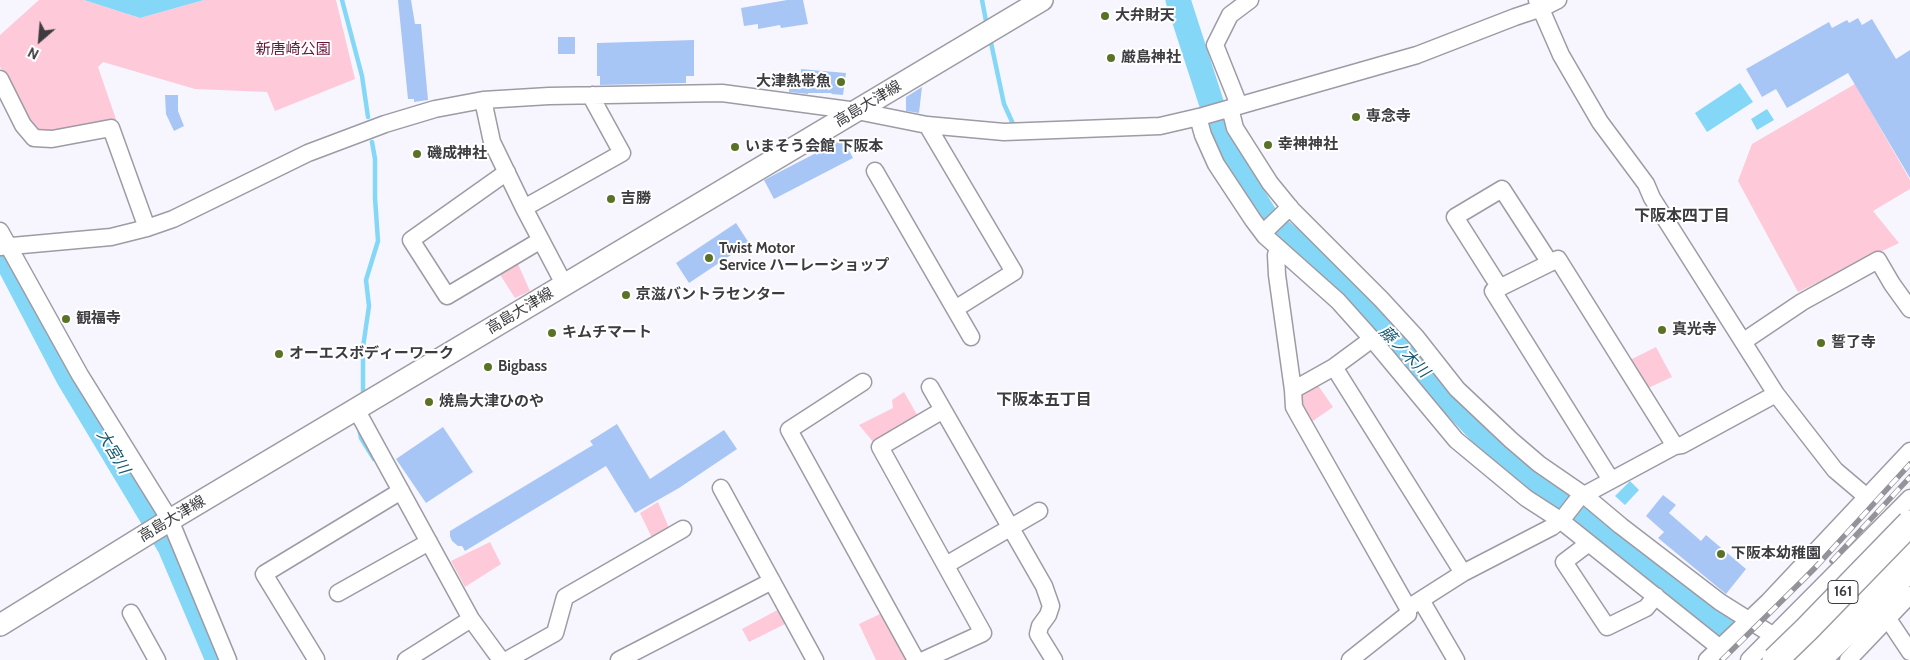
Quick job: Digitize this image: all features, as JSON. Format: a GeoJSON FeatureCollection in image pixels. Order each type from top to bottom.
{"type":"FeatureCollection","features":[{"type":"Feature","properties":{"kind":"highway","name":"161"},"geometry":{"type":"LineString","coordinates":[[1774,648],[1807,629],[1910,522]]}},
{"type":"Feature","properties":{"kind":"highway","name":"161"},"geometry":{"type":"LineString","coordinates":[[1818,659],[1910,551]]}},
{"type":"Feature","properties":{"kind":"main road","name":"高島大津線"},"geometry":{"type":"LineString","coordinates":[[0,625],[162,525],[1042,0]]}},
{"type":"Feature","properties":{"kind":"street"},"geometry":{"type":"LineString","coordinates":[[1250,0],[1230,15],[1215,45],[1235,128],[1249,152],[1270,183],[1290,207],[1381,299],[1457,388],[1518,446],[1581,497],[1720,602],[1749,620],[1774,648],[1818,659],[1880,606],[1910,574]]}},
{"type":"Feature","properties":{"kind":"street"},"geometry":{"type":"LineString","coordinates":[[228,660],[162,525],[80,375],[3,243],[110,237],[146,228],[173,219],[308,153],[385,124],[435,109],[483,100],[593,95],[722,93],[857,111],[927,125],[1004,132],[1160,126],[1417,55],[1515,17],[1540,4],[1558,0]]}},
{"type":"Feature","properties":{"kind":"street"},"geometry":{"type":"LineString","coordinates":[[1540,4],[1561,55],[1600,122],[1646,184],[1652,198],[1776,394],[1835,470],[1868,498]]}},
{"type":"Feature","properties":{"kind":"street"},"geometry":{"type":"LineString","coordinates":[[0,79],[23,125],[34,138],[52,139],[111,128],[146,228]]}},
{"type":"Feature","properties":{"kind":"street"},"geometry":{"type":"LineString","coordinates":[[524,208],[622,154],[594,102],[593,95]]}},
{"type":"Feature","properties":{"kind":"street"},"geometry":{"type":"LineString","coordinates":[[483,100],[492,142],[564,284]]}},
{"type":"Feature","properties":{"kind":"street"},"geometry":{"type":"LineString","coordinates":[[1200,116],[1203,135],[1216,164],[1263,233],[1338,302],[1372,339],[1456,440],[1526,498],[1562,519],[1656,596],[1715,656],[1868,498],[1910,451]]}},
{"type":"Feature","properties":{"kind":"street"},"geometry":{"type":"LineString","coordinates":[[927,125],[1014,272],[955,309]]}},
{"type":"Feature","properties":{"kind":"street"},"geometry":{"type":"LineString","coordinates":[[507,172],[411,240],[447,296],[541,240]]}},
{"type":"Feature","properties":{"kind":"street"},"geometry":{"type":"LineString","coordinates":[[875,180],[971,336]]}},
{"type":"Feature","properties":{"kind":"street"},"geometry":{"type":"LineString","coordinates":[[1500,288],[1455,217],[1502,188],[1550,263]]}},
{"type":"Feature","properties":{"kind":"street"},"geometry":{"type":"LineString","coordinates":[[1263,233],[1290,207]]}},
{"type":"Feature","properties":{"kind":"street"},"geometry":{"type":"LineString","coordinates":[[1278,248],[1276,254],[1277,275],[1294,407],[1415,604],[1456,660]]}},
{"type":"Feature","properties":{"kind":"street"},"geometry":{"type":"LineString","coordinates":[[1611,480],[1493,291],[1558,259],[1675,446]]}},
{"type":"Feature","properties":{"kind":"street"},"geometry":{"type":"LineString","coordinates":[[1744,341],[1802,302],[1878,260],[1910,309]]}},
{"type":"Feature","properties":{"kind":"street"},"geometry":{"type":"LineString","coordinates":[[1293,390],[1334,366],[1372,339]]}},
{"type":"Feature","properties":{"kind":"street"},"geometry":{"type":"LineString","coordinates":[[1334,366],[1463,572]]}},
{"type":"Feature","properties":{"kind":"street"},"geometry":{"type":"LineString","coordinates":[[863,382],[789,430],[916,660]]}},
{"type":"Feature","properties":{"kind":"street"},"geometry":{"type":"LineString","coordinates":[[930,387],[1044,586],[1051,606],[1048,615],[1040,626],[1038,634],[1054,660]]}},
{"type":"Feature","properties":{"kind":"street"},"geometry":{"type":"LineString","coordinates":[[1350,660],[1408,614],[1415,604],[1463,572],[1552,527],[1562,519],[1581,497],[1776,394]]}},
{"type":"Feature","properties":{"kind":"street"},"geometry":{"type":"LineString","coordinates":[[356,409],[471,619],[501,660]]}},
{"type":"Feature","properties":{"kind":"street"},"geometry":{"type":"LineString","coordinates":[[924,660],[983,633],[880,447],[943,410]]}},
{"type":"Feature","properties":{"kind":"street"},"geometry":{"type":"LineString","coordinates":[[721,488],[815,660]]}},
{"type":"Feature","properties":{"kind":"street"},"geometry":{"type":"LineString","coordinates":[[316,659],[264,574],[401,490]]}},
{"type":"Feature","properties":{"kind":"street"},"geometry":{"type":"LineString","coordinates":[[1748,660],[1774,648],[1910,498]]}},
{"type":"Feature","properties":{"kind":"street"},"geometry":{"type":"LineString","coordinates":[[946,565],[1039,511]]}},
{"type":"Feature","properties":{"kind":"street"},"geometry":{"type":"LineString","coordinates":[[507,660],[556,633],[565,597],[683,529]]}},
{"type":"Feature","properties":{"kind":"street"},"geometry":{"type":"LineString","coordinates":[[338,593],[429,542]]}},
{"type":"Feature","properties":{"kind":"street"},"geometry":{"type":"LineString","coordinates":[[1589,543],[1564,562],[1607,627],[1646,608],[1656,596]]}},
{"type":"Feature","properties":{"kind":"street"},"geometry":{"type":"LineString","coordinates":[[619,660],[772,581]]}},
{"type":"Feature","properties":{"kind":"street"},"geometry":{"type":"LineString","coordinates":[[1848,660],[1910,595]]}},
{"type":"Feature","properties":{"kind":"street"},"geometry":{"type":"LineString","coordinates":[[131,613],[157,660]]}},
{"type":"Feature","properties":{"kind":"street"},"geometry":{"type":"LineString","coordinates":[[406,660],[471,619]]}},
{"type":"Feature","properties":{"kind":"street"},"geometry":{"type":"LineString","coordinates":[[1888,620],[1910,652]]}},
{"type":"Feature","properties":{"kind":"green space","name":"新唐崎公園"},"geometry":{"type":"Polygon","coordinates":[[[39,0],[84,0],[140,18],[204,0],[336,0],[355,79],[275,111],[267,92],[195,89],[103,62],[98,67],[117,122],[55,134],[37,129],[26,122],[9,79],[0,67],[0,35],[39,0]]]}},
{"type":"Feature","properties":{"kind":"green space"},"geometry":{"type":"Polygon","coordinates":[[[1855,84],[1910,180],[1910,189],[1873,211],[1899,243],[1798,292],[1738,181],[1752,144],[1855,84]]]}},
{"type":"Feature","properties":{"kind":"green space"},"geometry":{"type":"Polygon","coordinates":[[[517,262],[530,291],[515,298],[497,270],[517,262]]]}},
{"type":"Feature","properties":{"kind":"green space"},"geometry":{"type":"Polygon","coordinates":[[[1656,347],[1672,377],[1646,389],[1628,361],[1656,347]]]}},
{"type":"Feature","properties":{"kind":"green space"},"geometry":{"type":"Polygon","coordinates":[[[1315,381],[1333,407],[1310,423],[1299,406],[1297,391],[1315,381]]]}},
{"type":"Feature","properties":{"kind":"green space"},"geometry":{"type":"Polygon","coordinates":[[[904,392],[919,418],[875,444],[859,425],[893,408],[892,400],[904,392]]]}},
{"type":"Feature","properties":{"kind":"green space"},"geometry":{"type":"Polygon","coordinates":[[[658,502],[669,528],[652,538],[640,513],[658,502]]]}},
{"type":"Feature","properties":{"kind":"green space"},"geometry":{"type":"Polygon","coordinates":[[[490,542],[501,564],[465,587],[451,561],[490,542]]]}},
{"type":"Feature","properties":{"kind":"green space"},"geometry":{"type":"Polygon","coordinates":[[[781,608],[789,622],[749,642],[742,629],[781,608]]]}},
{"type":"Feature","properties":{"kind":"green space"},"geometry":{"type":"Polygon","coordinates":[[[882,613],[907,660],[876,660],[859,624],[882,613]]]}},
{"type":"Feature","properties":{"kind":"water"},"geometry":{"type":"Polygon","coordinates":[[[84,0],[204,0],[140,18],[84,0]]]}},
{"type":"Feature","properties":{"kind":"water"},"geometry":{"type":"Polygon","coordinates":[[[1740,83],[1753,102],[1707,132],[1695,113],[1740,83]]]}},
{"type":"Feature","properties":{"kind":"water"},"geometry":{"type":"Polygon","coordinates":[[[1767,109],[1774,120],[1757,130],[1751,119],[1767,109]]]}},
{"type":"Feature","properties":{"kind":"water"},"geometry":{"type":"Polygon","coordinates":[[[1630,481],[1639,490],[1625,505],[1615,496],[1630,481]]]}},
{"type":"Feature","properties":{"kind":"building"},"geometry":{"type":"Polygon","coordinates":[[[398,0],[411,0],[415,24],[421,24],[428,100],[414,102],[414,99],[408,99],[398,0]]]}},
{"type":"Feature","properties":{"kind":"building"},"geometry":{"type":"Polygon","coordinates":[[[787,0],[803,0],[808,24],[781,28],[780,25],[758,29],[758,24],[744,26],[741,8],[787,0]]]}},
{"type":"Feature","properties":{"kind":"building"},"geometry":{"type":"Polygon","coordinates":[[[1858,18],[1862,25],[1872,19],[1896,59],[1910,50],[1910,178],[1848,73],[1787,108],[1776,89],[1762,97],[1746,69],[1829,22],[1832,28],[1847,20],[1849,23],[1858,18]]]}},
{"type":"Feature","properties":{"kind":"building"},"geometry":{"type":"Polygon","coordinates":[[[558,37],[575,37],[575,54],[558,54],[558,37]]]}},
{"type":"Feature","properties":{"kind":"building"},"geometry":{"type":"Polygon","coordinates":[[[694,40],[694,76],[686,76],[686,83],[600,85],[600,76],[597,76],[597,43],[694,40]]]}},
{"type":"Feature","properties":{"kind":"building"},"geometry":{"type":"Polygon","coordinates":[[[801,69],[846,73],[843,95],[789,92],[790,76],[801,76],[801,69]]]}},
{"type":"Feature","properties":{"kind":"building"},"geometry":{"type":"Polygon","coordinates":[[[922,87],[919,113],[906,111],[906,97],[922,87]]]}},
{"type":"Feature","properties":{"kind":"building"},"geometry":{"type":"Polygon","coordinates":[[[165,95],[178,95],[178,111],[184,126],[174,131],[166,114],[165,95]]]}},
{"type":"Feature","properties":{"kind":"building"},"geometry":{"type":"Polygon","coordinates":[[[843,139],[853,158],[774,199],[764,180],[843,139]]]}},
{"type":"Feature","properties":{"kind":"building"},"geometry":{"type":"Polygon","coordinates":[[[736,223],[749,243],[689,283],[676,263],[736,223]]]}},
{"type":"Feature","properties":{"kind":"building"},"geometry":{"type":"Polygon","coordinates":[[[617,424],[650,479],[724,430],[737,449],[679,488],[635,513],[606,466],[465,551],[462,546],[458,546],[452,541],[450,531],[593,445],[590,441],[617,424]]]}},
{"type":"Feature","properties":{"kind":"building"},"geometry":{"type":"Polygon","coordinates":[[[443,427],[473,472],[426,503],[396,459],[443,427]]]}},
{"type":"Feature","properties":{"kind":"building"},"geometry":{"type":"Polygon","coordinates":[[[1663,495],[1676,505],[1669,513],[1701,541],[1706,535],[1746,569],[1726,594],[1658,538],[1664,532],[1646,516],[1663,495]]]}},
{"type":"Feature","properties":{"kind":"waterway"},"geometry":{"type":"LineString","coordinates":[[342,0],[362,76],[368,117]]}},
{"type":"Feature","properties":{"kind":"waterway"},"geometry":{"type":"LineString","coordinates":[[982,0],[987,26]]}},
{"type":"Feature","properties":{"kind":"waterway","name":"藤ノ木川"},"geometry":{"type":"LineString","coordinates":[[1178,0],[1212,105],[1222,146],[1268,220],[1320,264],[1503,456],[1728,630]]}},
{"type":"Feature","properties":{"kind":"waterway"},"geometry":{"type":"LineString","coordinates":[[990,38],[1004,104],[1014,126]]}},
{"type":"Feature","properties":{"kind":"waterway"},"geometry":{"type":"LineString","coordinates":[[363,391],[363,347],[369,306],[366,280],[378,241],[375,159],[372,142]]}},
{"type":"Feature","properties":{"kind":"waterway","name":"大宮川"},"geometry":{"type":"LineString","coordinates":[[0,247],[68,377],[170,547],[218,660]]}},
{"type":"Feature","properties":{"kind":"waterway"},"geometry":{"type":"LineString","coordinates":[[359,428],[361,438],[374,459]]}},
{"type":"Feature","properties":{"kind":"railway"},"geometry":{"type":"LineString","coordinates":[[1722,660],[1815,568],[1910,464]]}},
{"type":"Feature","properties":{"kind":"railway"},"geometry":{"type":"LineString","coordinates":[[1832,561],[1910,477]]}},
{"type":"Feature","properties":{"kind":"place","name":"大弁財天"},"geometry":{"type":"Point","coordinates":[1105,16]}},
{"type":"Feature","properties":{"kind":"place","name":"厳島神社"},"geometry":{"type":"Point","coordinates":[1111,58]}},
{"type":"Feature","properties":{"kind":"place","name":"大津熱帯魚"},"geometry":{"type":"Point","coordinates":[841,82]}},
{"type":"Feature","properties":{"kind":"place","name":"専念寺"},"geometry":{"type":"Point","coordinates":[1356,117]}},
{"type":"Feature","properties":{"kind":"place","name":"幸神神社"},"geometry":{"type":"Point","coordinates":[1268,145]}},
{"type":"Feature","properties":{"kind":"place","name":"いまそう会館 下阪本"},"geometry":{"type":"Point","coordinates":[735,147]}},
{"type":"Feature","properties":{"kind":"place","name":"磯成神社"},"geometry":{"type":"Point","coordinates":[417,154]}},
{"type":"Feature","properties":{"kind":"place","name":"吉勝"},"geometry":{"type":"Point","coordinates":[611,199]}},
{"type":"Feature","properties":{"kind":"place","name":"Twist Motor Service ハーレーショップ"},"geometry":{"type":"Point","coordinates":[709,258]}},
{"type":"Feature","properties":{"kind":"place","name":"京滋バントラセンター"},"geometry":{"type":"Point","coordinates":[626,295]}},
{"type":"Feature","properties":{"kind":"place","name":"観福寺"},"geometry":{"type":"Point","coordinates":[66,319]}},
{"type":"Feature","properties":{"kind":"place","name":"真光寺"},"geometry":{"type":"Point","coordinates":[1662,330]}},
{"type":"Feature","properties":{"kind":"place","name":"キムチマート"},"geometry":{"type":"Point","coordinates":[552,333]}},
{"type":"Feature","properties":{"kind":"place","name":"誓了寺"},"geometry":{"type":"Point","coordinates":[1821,343]}},
{"type":"Feature","properties":{"kind":"place","name":"オーエスボディーワーク"},"geometry":{"type":"Point","coordinates":[279,354]}},
{"type":"Feature","properties":{"kind":"place","name":"Bigbass"},"geometry":{"type":"Point","coordinates":[488,367]}},
{"type":"Feature","properties":{"kind":"place","name":"焼鳥大津ひのや"},"geometry":{"type":"Point","coordinates":[429,402]}},
{"type":"Feature","properties":{"kind":"place","name":"下阪本幼稚園"},"geometry":{"type":"Point","coordinates":[1721,554]}},
{"type":"Feature","properties":{"kind":"district","name":"下阪本四丁目"},"geometry":{"type":"Point","coordinates":[1682,216]}},
{"type":"Feature","properties":{"kind":"district","name":"下阪本五丁目"},"geometry":{"type":"Point","coordinates":[1044,400]}}]}
